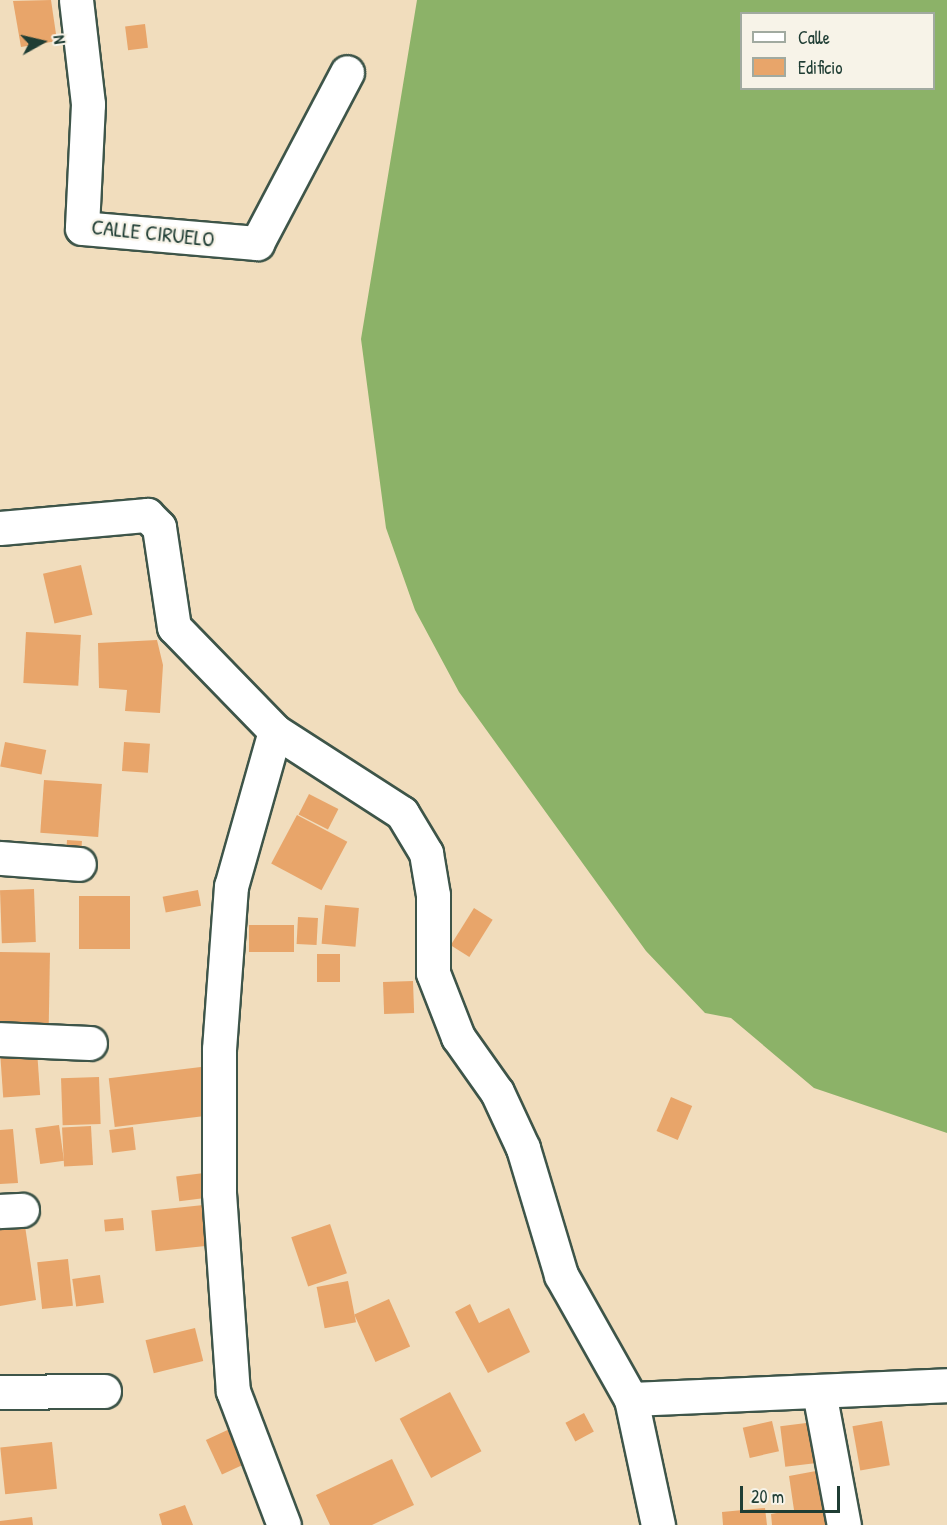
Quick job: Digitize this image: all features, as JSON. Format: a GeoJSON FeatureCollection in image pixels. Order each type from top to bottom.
{"type":"FeatureCollection","features":[{"type":"Feature","properties":{"kind":"street","name":"CALLE CIRUELO"},"geometry":{"type":"LineString","coordinates":[[76,0],[88,104],[82,228],[257,243],[347,72]]}},
{"type":"Feature","properties":{"kind":"street"},"geometry":{"type":"LineString","coordinates":[[0,528],[147,515],[159,527],[174,627],[275,731],[402,813],[426,853],[433,895],[433,973],[458,1037],[497,1092],[524,1148],[561,1275],[631,1399],[658,1525]]}},
{"type":"Feature","properties":{"kind":"street"},"geometry":{"type":"LineString","coordinates":[[275,731],[231,885],[219,1049],[219,1193],[233,1391],[284,1525]]}},
{"type":"Feature","properties":{"kind":"street"},"geometry":{"type":"LineString","coordinates":[[0,858],[79,864]]}},
{"type":"Feature","properties":{"kind":"street"},"geometry":{"type":"LineString","coordinates":[[0,1039],[90,1043]]}},
{"type":"Feature","properties":{"kind":"street"},"geometry":{"type":"LineString","coordinates":[[631,1399],[947,1385]]}},
{"type":"Feature","properties":{"kind":"street"},"geometry":{"type":"LineString","coordinates":[[0,1392],[104,1391]]}},
{"type":"Feature","properties":{"kind":"street"},"geometry":{"type":"LineString","coordinates":[[819,1392],[844,1525]]}},
{"type":"Feature","properties":{"kind":"green space"},"geometry":{"type":"Polygon","coordinates":[[[417,0],[947,0],[947,1133],[814,1088],[731,1018],[705,1013],[646,951],[459,692],[415,610],[386,528],[361,339],[417,0]]]}},
{"type":"Feature","properties":{"kind":"building"},"geometry":{"type":"Polygon","coordinates":[[[51,0],[57,41],[21,47],[13,1],[51,0]]]}},
{"type":"Feature","properties":{"kind":"building"},"geometry":{"type":"Polygon","coordinates":[[[145,24],[148,48],[128,50],[125,26],[145,24]]]}},
{"type":"Feature","properties":{"kind":"building"},"geometry":{"type":"Polygon","coordinates":[[[81,565],[92,615],[54,623],[43,574],[81,565]]]}},
{"type":"Feature","properties":{"kind":"building"},"geometry":{"type":"Polygon","coordinates":[[[26,632],[81,635],[78,686],[23,683],[26,632]]]}},
{"type":"Feature","properties":{"kind":"building"},"geometry":{"type":"Polygon","coordinates":[[[157,640],[163,665],[160,713],[125,711],[127,690],[99,688],[98,643],[157,640]]]}},
{"type":"Feature","properties":{"kind":"building"},"geometry":{"type":"Polygon","coordinates":[[[5,742],[46,750],[41,775],[0,767],[5,742]]]}},
{"type":"Feature","properties":{"kind":"building"},"geometry":{"type":"Polygon","coordinates":[[[124,742],[150,744],[148,773],[122,771],[124,742]]]}},
{"type":"Feature","properties":{"kind":"building"},"geometry":{"type":"Polygon","coordinates":[[[44,780],[102,784],[98,837],[40,833],[44,780]]]}},
{"type":"Feature","properties":{"kind":"building"},"geometry":{"type":"Polygon","coordinates":[[[309,794],[338,809],[328,829],[299,814],[309,794]]]}},
{"type":"Feature","properties":{"kind":"building"},"geometry":{"type":"Polygon","coordinates":[[[297,815],[347,842],[322,890],[271,864],[297,815]]]}},
{"type":"Feature","properties":{"kind":"building"},"geometry":{"type":"Polygon","coordinates":[[[67,840],[82,841],[81,852],[66,851],[67,840]]]}},
{"type":"Feature","properties":{"kind":"building"},"geometry":{"type":"Polygon","coordinates":[[[34,889],[36,942],[2,943],[0,890],[34,889]]]}},
{"type":"Feature","properties":{"kind":"building"},"geometry":{"type":"Polygon","coordinates":[[[198,890],[201,906],[166,913],[163,897],[198,890]]]}},
{"type":"Feature","properties":{"kind":"building"},"geometry":{"type":"Polygon","coordinates":[[[79,896],[130,896],[130,949],[79,949],[79,896]]]}},
{"type":"Feature","properties":{"kind":"building"},"geometry":{"type":"Polygon","coordinates":[[[325,905],[359,908],[355,947],[322,944],[325,905]]]}},
{"type":"Feature","properties":{"kind":"building"},"geometry":{"type":"Polygon","coordinates":[[[474,908],[493,920],[469,957],[451,945],[474,908]]]}},
{"type":"Feature","properties":{"kind":"building"},"geometry":{"type":"Polygon","coordinates":[[[298,917],[318,918],[317,945],[297,944],[298,917]]]}},
{"type":"Feature","properties":{"kind":"building"},"geometry":{"type":"Polygon","coordinates":[[[249,925],[294,925],[294,952],[249,952],[249,925]]]}},
{"type":"Feature","properties":{"kind":"building"},"geometry":{"type":"Polygon","coordinates":[[[0,952],[50,953],[49,1032],[0,1031],[0,952]]]}},
{"type":"Feature","properties":{"kind":"building"},"geometry":{"type":"Polygon","coordinates":[[[317,954],[340,954],[340,982],[317,982],[317,954]]]}},
{"type":"Feature","properties":{"kind":"building"},"geometry":{"type":"Polygon","coordinates":[[[413,981],[414,1013],[384,1014],[383,982],[413,981]]]}},
{"type":"Feature","properties":{"kind":"building"},"geometry":{"type":"Polygon","coordinates":[[[37,1050],[40,1095],[3,1097],[0,1053],[37,1050]]]}},
{"type":"Feature","properties":{"kind":"building"},"geometry":{"type":"Polygon","coordinates":[[[209,1066],[215,1115],[115,1127],[109,1078],[209,1066]]]}},
{"type":"Feature","properties":{"kind":"building"},"geometry":{"type":"Polygon","coordinates":[[[99,1077],[101,1124],[63,1125],[61,1078],[99,1077]]]}},
{"type":"Feature","properties":{"kind":"building"},"geometry":{"type":"Polygon","coordinates":[[[671,1097],[692,1106],[678,1140],[657,1131],[671,1097]]]}},
{"type":"Feature","properties":{"kind":"building"},"geometry":{"type":"Polygon","coordinates":[[[59,1125],[64,1161],[40,1164],[35,1128],[59,1125]]]}},
{"type":"Feature","properties":{"kind":"building"},"geometry":{"type":"Polygon","coordinates":[[[91,1126],[93,1165],[64,1166],[62,1128],[91,1126]]]}},
{"type":"Feature","properties":{"kind":"building"},"geometry":{"type":"Polygon","coordinates":[[[133,1127],[136,1150],[112,1153],[109,1130],[133,1127]]]}},
{"type":"Feature","properties":{"kind":"building"},"geometry":{"type":"Polygon","coordinates":[[[13,1129],[18,1183],[0,1184],[0,1130],[13,1129]]]}},
{"type":"Feature","properties":{"kind":"building"},"geometry":{"type":"Polygon","coordinates":[[[204,1173],[207,1198],[179,1201],[176,1176],[204,1173]]]}},
{"type":"Feature","properties":{"kind":"building"},"geometry":{"type":"Polygon","coordinates":[[[213,1204],[217,1245],[156,1251],[151,1210],[213,1204]]]}},
{"type":"Feature","properties":{"kind":"building"},"geometry":{"type":"Polygon","coordinates":[[[123,1218],[124,1230],[105,1232],[104,1220],[123,1218]]]}},
{"type":"Feature","properties":{"kind":"building"},"geometry":{"type":"Polygon","coordinates":[[[330,1224],[347,1273],[308,1287],[291,1237],[330,1224]]]}},
{"type":"Feature","properties":{"kind":"building"},"geometry":{"type":"Polygon","coordinates":[[[25,1226],[36,1300],[0,1306],[0,1229],[25,1226]]]}},
{"type":"Feature","properties":{"kind":"building"},"geometry":{"type":"Polygon","coordinates":[[[68,1259],[73,1306],[42,1309],[37,1262],[68,1259]]]}},
{"type":"Feature","properties":{"kind":"building"},"geometry":{"type":"Polygon","coordinates":[[[100,1275],[104,1303],[76,1307],[72,1279],[100,1275]]]}},
{"type":"Feature","properties":{"kind":"building"},"geometry":{"type":"Polygon","coordinates":[[[348,1281],[356,1322],[325,1328],[317,1287],[348,1281]]]}},
{"type":"Feature","properties":{"kind":"building"},"geometry":{"type":"Polygon","coordinates":[[[389,1299],[410,1347],[375,1362],[354,1314],[389,1299]]]}},
{"type":"Feature","properties":{"kind":"building"},"geometry":{"type":"Polygon","coordinates":[[[470,1304],[479,1323],[509,1308],[530,1352],[488,1373],[455,1312],[470,1304]]]}},
{"type":"Feature","properties":{"kind":"building"},"geometry":{"type":"Polygon","coordinates":[[[195,1328],[203,1361],[154,1373],[146,1340],[195,1328]]]}},
{"type":"Feature","properties":{"kind":"building"},"geometry":{"type":"Polygon","coordinates":[[[450,1392],[481,1451],[431,1478],[400,1419],[450,1392]]]}},
{"type":"Feature","properties":{"kind":"building"},"geometry":{"type":"Polygon","coordinates":[[[584,1413],[594,1432],[575,1441],[565,1423],[584,1413]]]}},
{"type":"Feature","properties":{"kind":"building"},"geometry":{"type":"Polygon","coordinates":[[[772,1421],[779,1451],[750,1458],[743,1428],[772,1421]]]}},
{"type":"Feature","properties":{"kind":"building"},"geometry":{"type":"Polygon","coordinates":[[[882,1421],[890,1465],[860,1471],[852,1426],[882,1421]]]}},
{"type":"Feature","properties":{"kind":"building"},"geometry":{"type":"Polygon","coordinates":[[[814,1422],[819,1463],[785,1467],[780,1426],[814,1422]]]}},
{"type":"Feature","properties":{"kind":"building"},"geometry":{"type":"Polygon","coordinates":[[[234,1427],[250,1461],[222,1475],[206,1440],[234,1427]]]}},
{"type":"Feature","properties":{"kind":"building"},"geometry":{"type":"Polygon","coordinates":[[[52,1442],[57,1489],[5,1494],[0,1447],[52,1442]]]}},
{"type":"Feature","properties":{"kind":"building"},"geometry":{"type":"Polygon","coordinates":[[[392,1459],[414,1505],[372,1525],[330,1525],[316,1495],[392,1459]]]}},
{"type":"Feature","properties":{"kind":"building"},"geometry":{"type":"Polygon","coordinates":[[[816,1471],[826,1525],[772,1525],[771,1514],[794,1510],[789,1476],[816,1471]]]}},
{"type":"Feature","properties":{"kind":"building"},"geometry":{"type":"Polygon","coordinates":[[[185,1505],[193,1525],[162,1525],[159,1514],[185,1505]]]}},
{"type":"Feature","properties":{"kind":"building"},"geometry":{"type":"Polygon","coordinates":[[[765,1508],[767,1525],[723,1525],[722,1512],[765,1508]]]}},
{"type":"Feature","properties":{"kind":"building"},"geometry":{"type":"Polygon","coordinates":[[[32,1517],[33,1525],[0,1525],[0,1521],[32,1517]]]}}]}
